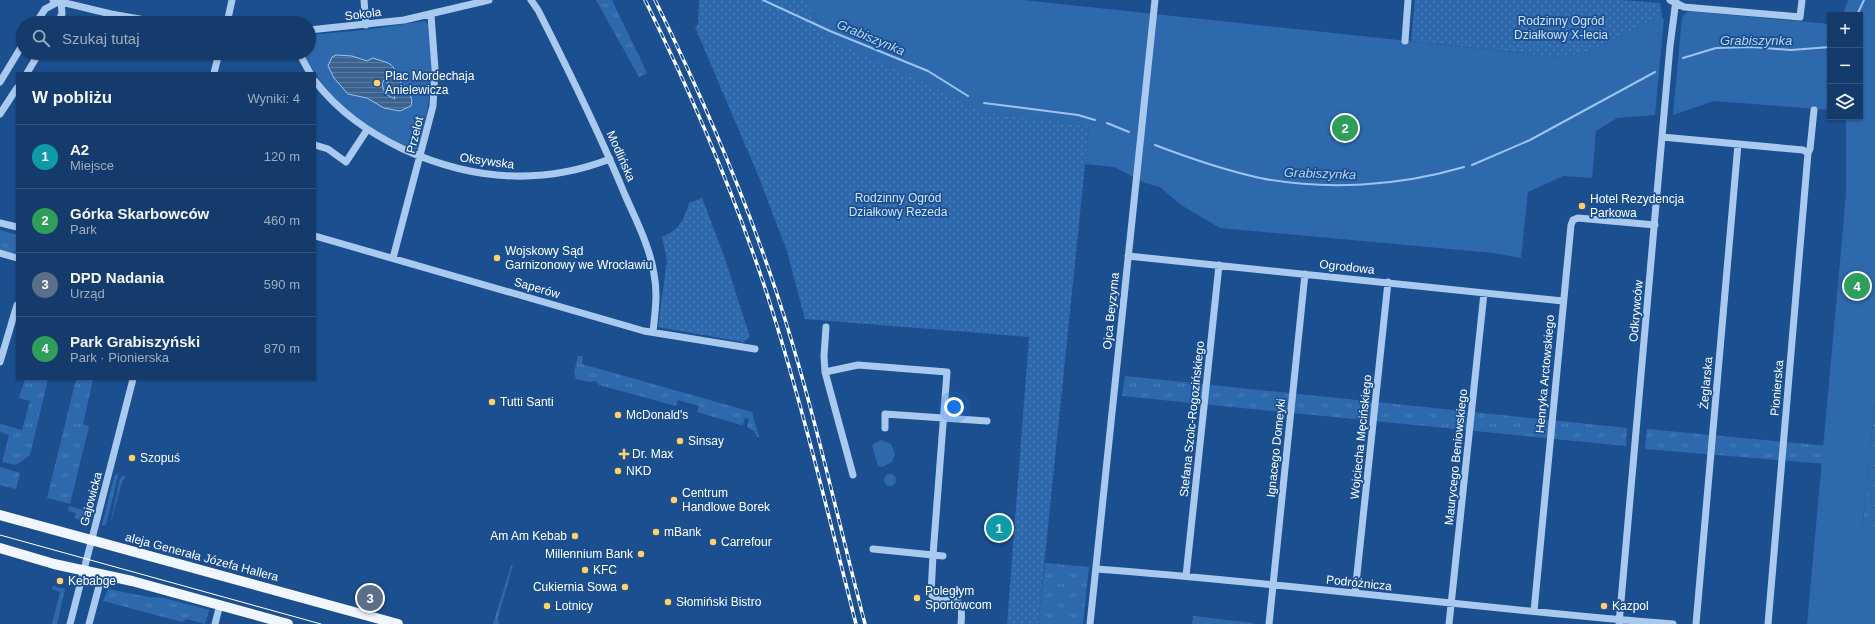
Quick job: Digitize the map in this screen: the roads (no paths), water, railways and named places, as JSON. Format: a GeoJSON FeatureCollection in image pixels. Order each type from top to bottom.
{"type":"FeatureCollection","features":[{"type":"Feature","properties":{"kind":"main road","name":"aleja Generała Józefa Hallera"},"geometry":{"type":"LineString","coordinates":[[0,515],[398,624]]}},
{"type":"Feature","properties":{"kind":"main road"},"geometry":{"type":"LineString","coordinates":[[0,548],[54,564],[220,604],[288,624]]}},
{"type":"Feature","properties":{"kind":"street"},"geometry":{"type":"LineString","coordinates":[[58,0],[62,14],[61,16]]}},
{"type":"Feature","properties":{"kind":"street"},"geometry":{"type":"LineString","coordinates":[[40,16],[44,9],[58,0],[122,16]]}},
{"type":"Feature","properties":{"kind":"street"},"geometry":{"type":"LineString","coordinates":[[229,16],[232,0]]}},
{"type":"Feature","properties":{"kind":"street"},"geometry":{"type":"LineString","coordinates":[[364,0],[366,25]]}},
{"type":"Feature","properties":{"kind":"street","name":"Sokola"},"geometry":{"type":"LineString","coordinates":[[316,29],[366,25],[431,15],[489,0]]}},
{"type":"Feature","properties":{"kind":"street","name":"Modlińska"},"geometry":{"type":"LineString","coordinates":[[531,0],[538,10],[570,71],[610,159],[650,256],[656,294],[653,332]]}},
{"type":"Feature","properties":{"kind":"street","name":"Ojca Beyzyma"},"geometry":{"type":"LineString","coordinates":[[1090,624],[1154,0]]}},
{"type":"Feature","properties":{"kind":"street"},"geometry":{"type":"LineString","coordinates":[[1405,41],[1408,0]]}},
{"type":"Feature","properties":{"kind":"street"},"geometry":{"type":"LineString","coordinates":[[1674,1],[1684,7],[1800,17],[1802,0]]}},
{"type":"Feature","properties":{"kind":"street","name":"Odkrywców"},"geometry":{"type":"LineString","coordinates":[[1620,622],[1674,1]]}},
{"type":"Feature","properties":{"kind":"street","name":"Przelot"},"geometry":{"type":"LineString","coordinates":[[393,258],[432,112],[434,88],[434,45],[431,15]]}},
{"type":"Feature","properties":{"kind":"street"},"geometry":{"type":"LineString","coordinates":[[0,82],[16,56]]}},
{"type":"Feature","properties":{"kind":"street"},"geometry":{"type":"LineString","coordinates":[[28,72],[35,60]]}},
{"type":"Feature","properties":{"kind":"street"},"geometry":{"type":"LineString","coordinates":[[214,72],[217,60]]}},
{"type":"Feature","properties":{"kind":"street"},"geometry":{"type":"LineString","coordinates":[[303,60],[309,72]]}},
{"type":"Feature","properties":{"kind":"street","name":"Oksywska"},"geometry":{"type":"LineString","coordinates":[[316,82],[344,114],[367,130],[421,157],[475,173],[515,177],[553,174],[610,159]]}},
{"type":"Feature","properties":{"kind":"street"},"geometry":{"type":"LineString","coordinates":[[0,114],[16,90]]}},
{"type":"Feature","properties":{"kind":"street","name":"Pionierska"},"geometry":{"type":"LineString","coordinates":[[1768,624],[1808,153],[1810,149],[1814,110]]}},
{"type":"Feature","properties":{"kind":"street"},"geometry":{"type":"LineString","coordinates":[[316,145],[328,149],[346,162],[367,130]]}},
{"type":"Feature","properties":{"kind":"street"},"geometry":{"type":"LineString","coordinates":[[1662,137],[1803,150],[1808,153]]}},
{"type":"Feature","properties":{"kind":"street","name":"Żeglarska"},"geometry":{"type":"LineString","coordinates":[[1696,624],[1738,144]]}},
{"type":"Feature","properties":{"kind":"street","name":"Henryka Arctowskiego"},"geometry":{"type":"LineString","coordinates":[[1534,612],[1568,247],[1573,220],[1578,218],[1655,225]]}},
{"type":"Feature","properties":{"kind":"street"},"geometry":{"type":"LineString","coordinates":[[0,223],[16,227]]}},
{"type":"Feature","properties":{"kind":"street","name":"Saperów"},"geometry":{"type":"LineString","coordinates":[[316,236],[608,321],[653,332],[755,349]]}},
{"type":"Feature","properties":{"kind":"street"},"geometry":{"type":"LineString","coordinates":[[0,253],[16,258]]}},
{"type":"Feature","properties":{"kind":"street","name":"Ogrodowa"},"geometry":{"type":"LineString","coordinates":[[1128,256],[1563,301]]}},
{"type":"Feature","properties":{"kind":"street","name":"Stefana Szolc-Rogozińskiego"},"geometry":{"type":"LineString","coordinates":[[1186,576],[1219,265]]}},
{"type":"Feature","properties":{"kind":"street","name":"Ignacego Domeyki"},"geometry":{"type":"LineString","coordinates":[[1269,624],[1305,274]]}},
{"type":"Feature","properties":{"kind":"street","name":"Wojciecha Męcińskiego"},"geometry":{"type":"LineString","coordinates":[[1355,593],[1388,282]]}},
{"type":"Feature","properties":{"kind":"street","name":"Maurycego Beniowskiego"},"geometry":{"type":"LineString","coordinates":[[1449,624],[1484,293]]}},
{"type":"Feature","properties":{"kind":"street"},"geometry":{"type":"LineString","coordinates":[[0,362],[16,308]]}},
{"type":"Feature","properties":{"kind":"street"},"geometry":{"type":"LineString","coordinates":[[826,327],[824,356],[825,372],[853,475]]}},
{"type":"Feature","properties":{"kind":"street"},"geometry":{"type":"LineString","coordinates":[[825,372],[858,365],[947,372],[931,594],[936,599],[956,601],[960,604],[962,608],[961,624]]}},
{"type":"Feature","properties":{"kind":"street","name":"Gajowicka"},"geometry":{"type":"LineString","coordinates":[[70,624],[133,380]]}},
{"type":"Feature","properties":{"kind":"street"},"geometry":{"type":"LineString","coordinates":[[885,428],[885,414],[987,421]]}},
{"type":"Feature","properties":{"kind":"street"},"geometry":{"type":"LineString","coordinates":[[873,550],[943,556]]}},
{"type":"Feature","properties":{"kind":"street","name":"Podróżnicza"},"geometry":{"type":"LineString","coordinates":[[1096,569],[1273,584],[1620,622]]}},
{"type":"Feature","properties":{"kind":"street"},"geometry":{"type":"LineString","coordinates":[[90,622],[102,575]]}},
{"type":"Feature","properties":{"kind":"street"},"geometry":{"type":"LineString","coordinates":[[215,624],[220,604]]}},
{"type":"Feature","properties":{"kind":"street"},"geometry":{"type":"LineString","coordinates":[[1620,622],[1673,624]]}},
{"type":"Feature","properties":{"kind":"waterway","name":"Grabiszynka"},"geometry":{"type":"LineString","coordinates":[[763,0],[830,31],[928,71],[968,96]]}},
{"type":"Feature","properties":{"kind":"waterway","name":"Grabiszynka"},"geometry":{"type":"LineString","coordinates":[[1858,12],[1864,0]]}},
{"type":"Feature","properties":{"kind":"waterway","name":"Grabiszynka"},"geometry":{"type":"LineString","coordinates":[[1683,58],[1716,48],[1752,47],[1791,50],[1827,47]]}},
{"type":"Feature","properties":{"kind":"waterway","name":"Grabiszynka"},"geometry":{"type":"LineString","coordinates":[[1472,165],[1530,140],[1655,72]]}},
{"type":"Feature","properties":{"kind":"waterway","name":"Grabiszynka"},"geometry":{"type":"LineString","coordinates":[[984,103],[1078,115],[1095,120]]}},
{"type":"Feature","properties":{"kind":"waterway","name":"Grabiszynka"},"geometry":{"type":"LineString","coordinates":[[1107,123],[1129,132]]}},
{"type":"Feature","properties":{"kind":"waterway","name":"Grabiszynka"},"geometry":{"type":"LineString","coordinates":[[1155,145],[1181,155],[1247,175],[1285,182],[1311,184],[1336,185],[1388,182],[1414,179],[1464,167]]}},
{"type":"Feature","properties":{"kind":"tram line"},"geometry":{"type":"LineString","coordinates":[[0,535],[321,624]]}},
{"type":"Feature","properties":{"kind":"railway"},"geometry":{"type":"LineString","coordinates":[[645,0],[696,108],[741,219],[767,294],[803,417],[856,624]]}},
{"type":"Feature","properties":{"kind":"railway"},"geometry":{"type":"LineString","coordinates":[[655,0],[689,71],[720,143],[750,217],[776,291],[801,373],[865,624]]}},
{"type":"Feature","properties":{"kind":"place","name":"Plac Mordechaja Anielewicza"},"geometry":{"type":"Point","coordinates":[377,83]}},
{"type":"Feature","properties":{"kind":"place","name":"Górka Skarbowców"},"geometry":{"type":"Point","coordinates":[1345,128]}},
{"type":"Feature","properties":{"kind":"place","name":"Hotel Rezydencja Parkowa"},"geometry":{"type":"Point","coordinates":[1582,206]}},
{"type":"Feature","properties":{"kind":"place","name":"Wojskowy Sąd Garnizonowy we Wrocławiu"},"geometry":{"type":"Point","coordinates":[497,258]}},
{"type":"Feature","properties":{"kind":"place","name":"Park Grabiszyński"},"geometry":{"type":"Point","coordinates":[1857,286]}},
{"type":"Feature","properties":{"kind":"place","name":"Tutti Santi"},"geometry":{"type":"Point","coordinates":[492,402]}},
{"type":"Feature","properties":{"kind":"place","name":"McDonald's"},"geometry":{"type":"Point","coordinates":[618,415]}},
{"type":"Feature","properties":{"kind":"place","name":"Sinsay"},"geometry":{"type":"Point","coordinates":[680,441]}},
{"type":"Feature","properties":{"kind":"place","name":"Dr. Max"},"geometry":{"type":"Point","coordinates":[624,454]}},
{"type":"Feature","properties":{"kind":"place","name":"Szopuś"},"geometry":{"type":"Point","coordinates":[132,458]}},
{"type":"Feature","properties":{"kind":"place","name":"NKD"},"geometry":{"type":"Point","coordinates":[618,471]}},
{"type":"Feature","properties":{"kind":"place","name":"Centrum Handlowe Borek"},"geometry":{"type":"Point","coordinates":[674,500]}},
{"type":"Feature","properties":{"kind":"place","name":"A2"},"geometry":{"type":"Point","coordinates":[999,528]}},
{"type":"Feature","properties":{"kind":"place","name":"mBank"},"geometry":{"type":"Point","coordinates":[656,532]}},
{"type":"Feature","properties":{"kind":"place","name":"Am Am Kebab"},"geometry":{"type":"Point","coordinates":[575,536]}},
{"type":"Feature","properties":{"kind":"place","name":"Carrefour"},"geometry":{"type":"Point","coordinates":[713,542]}},
{"type":"Feature","properties":{"kind":"place","name":"Millennium Bank"},"geometry":{"type":"Point","coordinates":[641,554]}},
{"type":"Feature","properties":{"kind":"place","name":"KFC"},"geometry":{"type":"Point","coordinates":[585,570]}},
{"type":"Feature","properties":{"kind":"place","name":"Kebabge"},"geometry":{"type":"Point","coordinates":[60,581]}},
{"type":"Feature","properties":{"kind":"place","name":"Cukiernia Sowa"},"geometry":{"type":"Point","coordinates":[625,587]}},
{"type":"Feature","properties":{"kind":"place","name":"DPD Nadania"},"geometry":{"type":"Point","coordinates":[370,598]}},
{"type":"Feature","properties":{"kind":"place","name":"Poległym Sportowcom"},"geometry":{"type":"Point","coordinates":[917,598]}},
{"type":"Feature","properties":{"kind":"place","name":"Słomiński Bistro"},"geometry":{"type":"Point","coordinates":[668,602]}},
{"type":"Feature","properties":{"kind":"place","name":"Lotnicy"},"geometry":{"type":"Point","coordinates":[547,606]}},
{"type":"Feature","properties":{"kind":"place","name":"Kazpol"},"geometry":{"type":"Point","coordinates":[1604,606]}},
{"type":"Feature","properties":{"kind":"park label","name":"Rodzinny Ogród Działkowy X-lecia"},"geometry":{"type":"Point","coordinates":[1561,28]}},
{"type":"Feature","properties":{"kind":"park label","name":"Rodzinny Ogród Działkowy Rezeda"},"geometry":{"type":"Point","coordinates":[898,205]}}]}
